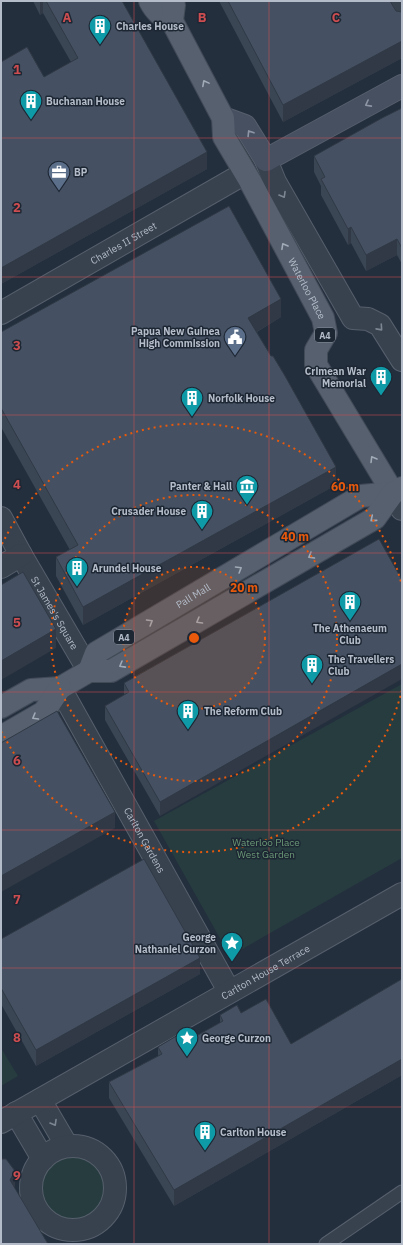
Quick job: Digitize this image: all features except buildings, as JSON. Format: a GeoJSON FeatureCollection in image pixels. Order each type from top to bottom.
{"type":"FeatureCollection","features":[{"type":"Feature","properties":{"kind":"main road","name":"A4"},"geometry":{"type":"LineString","coordinates":[[150,1],[156,11],[164,18],[172,11],[223,118],[224,137],[245,172]]}},
{"type":"Feature","properties":{"kind":"main road"},"geometry":{"type":"LineString","coordinates":[[223,118],[245,126],[266,160],[402,86]]}},
{"type":"Feature","properties":{"kind":"main road","name":"Waterloo Place"},"geometry":{"type":"LineString","coordinates":[[245,172],[323,318],[326,333],[316,350],[316,365],[399,497]]}},
{"type":"Feature","properties":{"kind":"main road","name":"Pall Mall"},"geometry":{"type":"LineString","coordinates":[[89,671],[96,653],[361,496],[399,497]]}},
{"type":"Feature","properties":{"kind":"main road"},"geometry":{"type":"LineString","coordinates":[[1,737],[44,712],[60,688],[89,671]]}},
{"type":"Feature","properties":{"kind":"main road"},"geometry":{"type":"LineString","coordinates":[[1,707],[31,690],[60,688]]}},
{"type":"Feature","properties":{"kind":"street"},"geometry":{"type":"LineString","coordinates":[[393,1],[402,18]]}},
{"type":"Feature","properties":{"kind":"street"},"geometry":{"type":"LineString","coordinates":[[266,160],[276,182],[353,318]]}},
{"type":"Feature","properties":{"kind":"street","name":"Charles II Street"},"geometry":{"type":"LineString","coordinates":[[1,312],[245,172]]}},
{"type":"Feature","properties":{"kind":"street"},"geometry":{"type":"LineString","coordinates":[[326,333],[353,318],[368,319],[380,325],[402,360]]}},
{"type":"Feature","properties":{"kind":"street","name":"St James's Square"},"geometry":{"type":"LineString","coordinates":[[1,518],[89,671]]}},
{"type":"Feature","properties":{"kind":"street"},"geometry":{"type":"LineString","coordinates":[[1,567],[21,555]]}},
{"type":"Feature","properties":{"kind":"street","name":"Carlton Gardens"},"geometry":{"type":"LineString","coordinates":[[60,688],[229,991]]}},
{"type":"Feature","properties":{"kind":"street","name":"Carlton House Terrace"},"geometry":{"type":"LineString","coordinates":[[40,1100],[229,991],[402,894]]}},
{"type":"Feature","properties":{"kind":"street"},"geometry":{"type":"LineString","coordinates":[[43,1159],[8,1117],[40,1100],[67,1146]]}},
{"type":"Feature","properties":{"kind":"street"},"geometry":{"type":"LineString","coordinates":[[67,1146],[81,1147],[94,1152],[105,1160],[112,1172],[116,1185],[114,1199],[109,1212],[99,1222],[88,1229],[73,1231],[59,1228],[47,1222],[38,1211],[32,1198],[31,1184],[35,1171],[43,1159],[54,1151],[67,1146]]}},
{"type":"Feature","properties":{"kind":"lane"},"geometry":{"type":"LineString","coordinates":[[326,1244],[402,1192]]}},
{"type":"Feature","properties":{"kind":"green space","name":"Waterloo Place West Garden"},"geometry":{"type":"Polygon","coordinates":[[[402,684],[402,858],[230,956],[154,821],[402,684]]]}},
{"type":"Feature","properties":{"kind":"green space"},"geometry":{"type":"Polygon","coordinates":[[[1,1048],[18,1076],[1,1086],[1,1048]]]}},
{"type":"Feature","properties":{"kind":"green space"},"geometry":{"type":"Polygon","coordinates":[[[73,1155],[85,1158],[96,1165],[103,1176],[106,1188],[103,1200],[96,1211],[85,1218],[73,1221],[61,1218],[50,1211],[43,1200],[40,1188],[43,1176],[50,1165],[61,1158],[73,1155]]]}},
{"type":"Feature","properties":{"kind":"place","name":"Charles House"},"geometry":{"type":"Point","coordinates":[100,46]}},
{"type":"Feature","properties":{"kind":"place","name":"Buchanan House"},"geometry":{"type":"Point","coordinates":[31,120]}},
{"type":"Feature","properties":{"kind":"place","name":"BP"},"geometry":{"type":"Point","coordinates":[59,192]}},
{"type":"Feature","properties":{"kind":"place","name":"Papua New Guinea High Commission"},"geometry":{"type":"Point","coordinates":[235,356]}},
{"type":"Feature","properties":{"kind":"place","name":"Crimean War Memorial"},"geometry":{"type":"Point","coordinates":[381,396]}},
{"type":"Feature","properties":{"kind":"place","name":"Norfolk House"},"geometry":{"type":"Point","coordinates":[192,418]}},
{"type":"Feature","properties":{"kind":"place","name":"Panter & Hall"},"geometry":{"type":"Point","coordinates":[247,506]}},
{"type":"Feature","properties":{"kind":"place","name":"Crusader House"},"geometry":{"type":"Point","coordinates":[202,530]}},
{"type":"Feature","properties":{"kind":"place","name":"Arundel House"},"geometry":{"type":"Point","coordinates":[77,588]}},
{"type":"Feature","properties":{"kind":"place","name":"The Athenaeum Club"},"geometry":{"type":"Point","coordinates":[350,622]}},
{"type":"Feature","properties":{"kind":"place","name":"The Travellers Club"},"geometry":{"type":"Point","coordinates":[312,684]}},
{"type":"Feature","properties":{"kind":"place","name":"The Reform Club"},"geometry":{"type":"Point","coordinates":[188,730]}},
{"type":"Feature","properties":{"kind":"place","name":"George Nathaniel Curzon"},"geometry":{"type":"Point","coordinates":[232,962]}},
{"type":"Feature","properties":{"kind":"place","name":"George Curzon"},"geometry":{"type":"Point","coordinates":[187,1058]}},
{"type":"Feature","properties":{"kind":"place","name":"Carlton House"},"geometry":{"type":"Point","coordinates":[205,1152]}}]}
